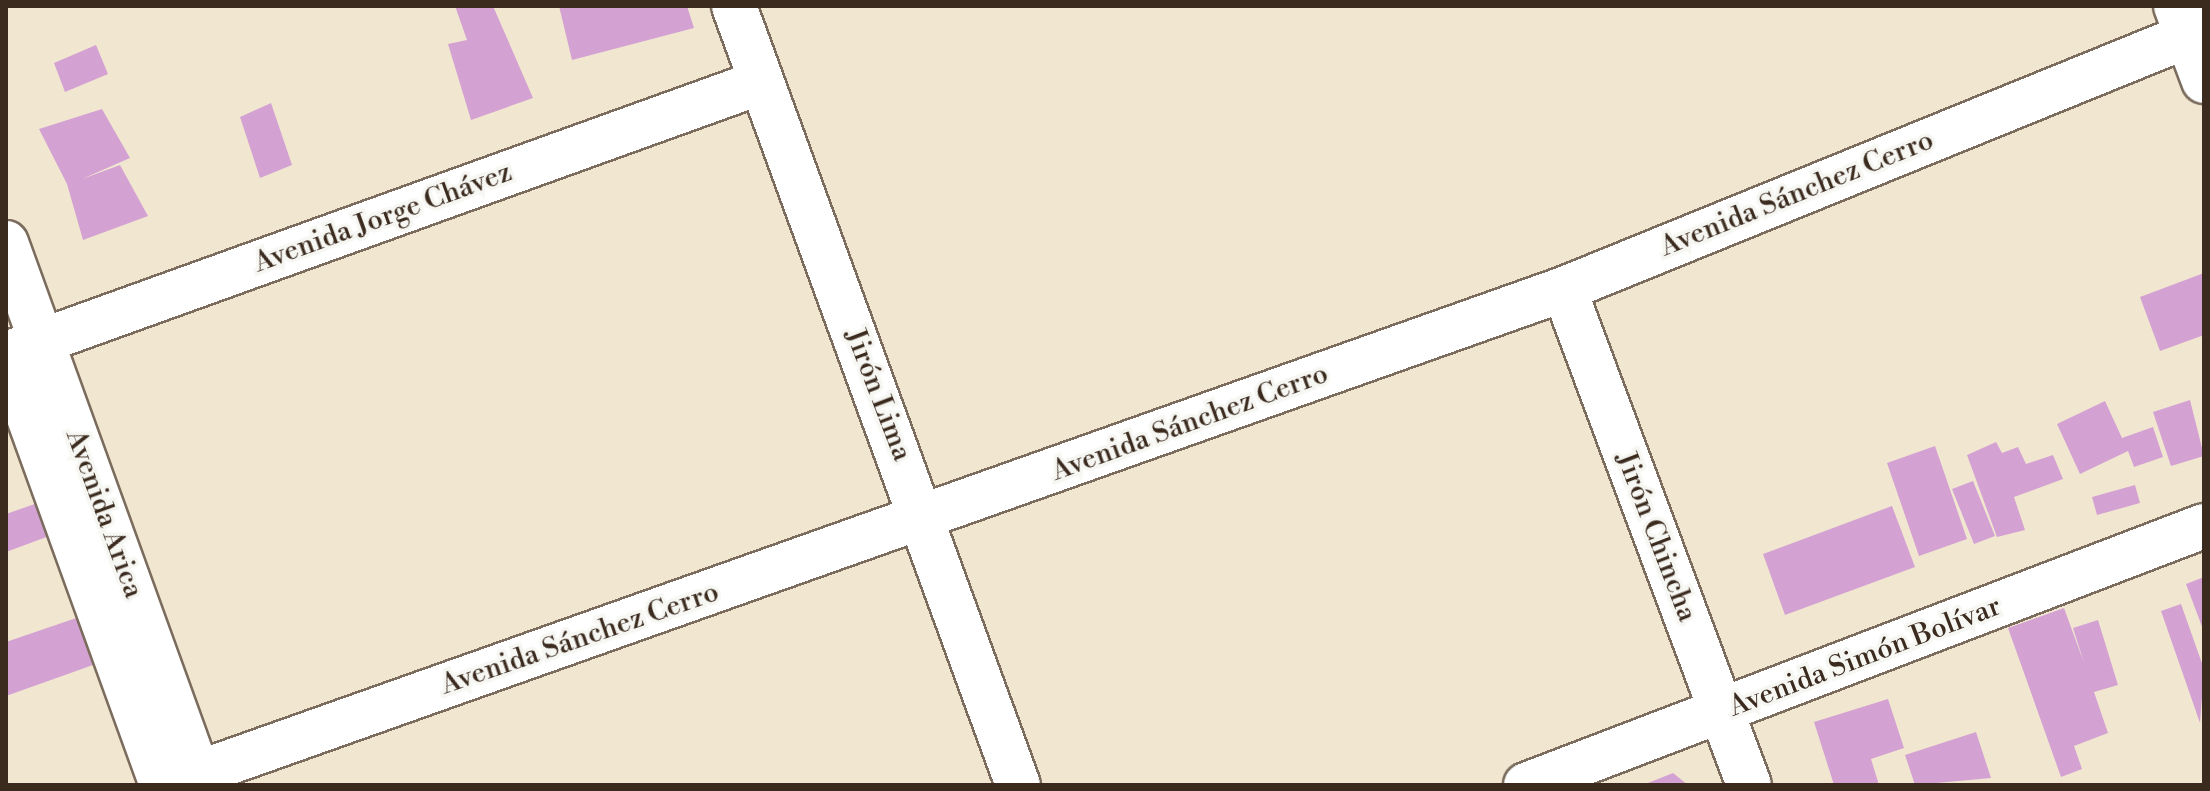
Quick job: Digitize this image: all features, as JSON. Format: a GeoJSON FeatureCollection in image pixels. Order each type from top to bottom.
{"type":"FeatureCollection","features":[{"type":"Feature","properties":{"kind":"street","name":"Jirón Lima"},"geometry":{"type":"LineString","coordinates":[[734,6],[924,518],[1018,785]]}},
{"type":"Feature","properties":{"kind":"street"},"geometry":{"type":"LineString","coordinates":[[2189,23],[2204,81]]}},
{"type":"Feature","properties":{"kind":"street","name":"Avenida Sánchez Cerro"},"geometry":{"type":"LineString","coordinates":[[182,782],[1564,289],[2189,23]]}},
{"type":"Feature","properties":{"kind":"street","name":"Avenida Jorge Chávez"},"geometry":{"type":"LineString","coordinates":[[18,350],[761,82]]}},
{"type":"Feature","properties":{"kind":"street","name":"Avenida Arica"},"geometry":{"type":"LineString","coordinates":[[6,243],[18,350],[182,782]]}},
{"type":"Feature","properties":{"kind":"street","name":"Jirón Chincha"},"geometry":{"type":"LineString","coordinates":[[1564,289],[1749,785]]}},
{"type":"Feature","properties":{"kind":"street","name":"Avenida Simón Bolívar"},"geometry":{"type":"LineString","coordinates":[[1526,785],[1722,713],[2204,526]]}},
{"type":"Feature","properties":{"kind":"building"},"geometry":{"type":"Polygon","coordinates":[[[455,6],[493,6],[533,98],[471,120],[448,44],[467,40],[455,6]]]}},
{"type":"Feature","properties":{"kind":"building"},"geometry":{"type":"Polygon","coordinates":[[[559,6],[687,6],[694,28],[572,60],[559,6]]]}},
{"type":"Feature","properties":{"kind":"building"},"geometry":{"type":"Polygon","coordinates":[[[96,45],[108,74],[65,92],[54,63],[96,45]]]}},
{"type":"Feature","properties":{"kind":"building"},"geometry":{"type":"Polygon","coordinates":[[[271,103],[292,165],[260,178],[240,117],[271,103]]]}},
{"type":"Feature","properties":{"kind":"building"},"geometry":{"type":"Polygon","coordinates":[[[102,109],[130,158],[82,179],[120,165],[148,216],[83,240],[67,184],[39,129],[102,109]]]}},
{"type":"Feature","properties":{"kind":"building"},"geometry":{"type":"Polygon","coordinates":[[[2204,273],[2204,335],[2160,351],[2140,297],[2204,273]]]}},
{"type":"Feature","properties":{"kind":"building"},"geometry":{"type":"Polygon","coordinates":[[[2190,400],[2204,456],[2171,466],[2153,412],[2190,400]]]}},
{"type":"Feature","properties":{"kind":"building"},"geometry":{"type":"Polygon","coordinates":[[[2105,401],[2122,438],[2153,427],[2163,457],[2134,467],[2128,451],[2080,474],[2057,424],[2105,401]]]}},
{"type":"Feature","properties":{"kind":"building"},"geometry":{"type":"Polygon","coordinates":[[[1996,442],[2002,453],[2018,447],[2026,464],[2053,455],[2063,479],[2014,497],[2025,530],[1997,537],[1967,455],[1996,442]]]}},
{"type":"Feature","properties":{"kind":"building"},"geometry":{"type":"Polygon","coordinates":[[[1935,446],[1967,539],[1919,556],[1887,463],[1935,446]]]}},
{"type":"Feature","properties":{"kind":"building"},"geometry":{"type":"Polygon","coordinates":[[[1973,481],[1995,536],[1974,544],[1952,489],[1973,481]]]}},
{"type":"Feature","properties":{"kind":"building"},"geometry":{"type":"Polygon","coordinates":[[[2135,485],[2140,503],[2097,515],[2092,497],[2135,485]]]}},
{"type":"Feature","properties":{"kind":"building"},"geometry":{"type":"Polygon","coordinates":[[[49,499],[60,532],[6,552],[6,514],[49,499]]]}},
{"type":"Feature","properties":{"kind":"building"},"geometry":{"type":"Polygon","coordinates":[[[1892,506],[1915,567],[1785,615],[1763,554],[1892,506]]]}},
{"type":"Feature","properties":{"kind":"building"},"geometry":{"type":"Polygon","coordinates":[[[2204,577],[2204,632],[2186,584],[2204,577]]]}},
{"type":"Feature","properties":{"kind":"building"},"geometry":{"type":"Polygon","coordinates":[[[2181,604],[2204,669],[2200,723],[2161,611],[2181,604]]]}},
{"type":"Feature","properties":{"kind":"building"},"geometry":{"type":"Polygon","coordinates":[[[2064,608],[2084,663],[2073,628],[2098,620],[2118,685],[2094,692],[2108,733],[2074,746],[2082,769],[2061,777],[2008,628],[2064,608]]]}},
{"type":"Feature","properties":{"kind":"building"},"geometry":{"type":"Polygon","coordinates":[[[88,614],[107,660],[6,696],[6,642],[88,614]]]}},
{"type":"Feature","properties":{"kind":"building"},"geometry":{"type":"Polygon","coordinates":[[[1888,699],[1904,748],[1871,759],[1879,785],[1834,785],[1814,722],[1888,699]]]}},
{"type":"Feature","properties":{"kind":"building"},"geometry":{"type":"Polygon","coordinates":[[[1976,732],[1991,778],[1915,785],[1905,755],[1976,732]]]}},
{"type":"Feature","properties":{"kind":"building"},"geometry":{"type":"Polygon","coordinates":[[[1673,773],[1688,785],[1643,785],[1673,773]]]}}]}
